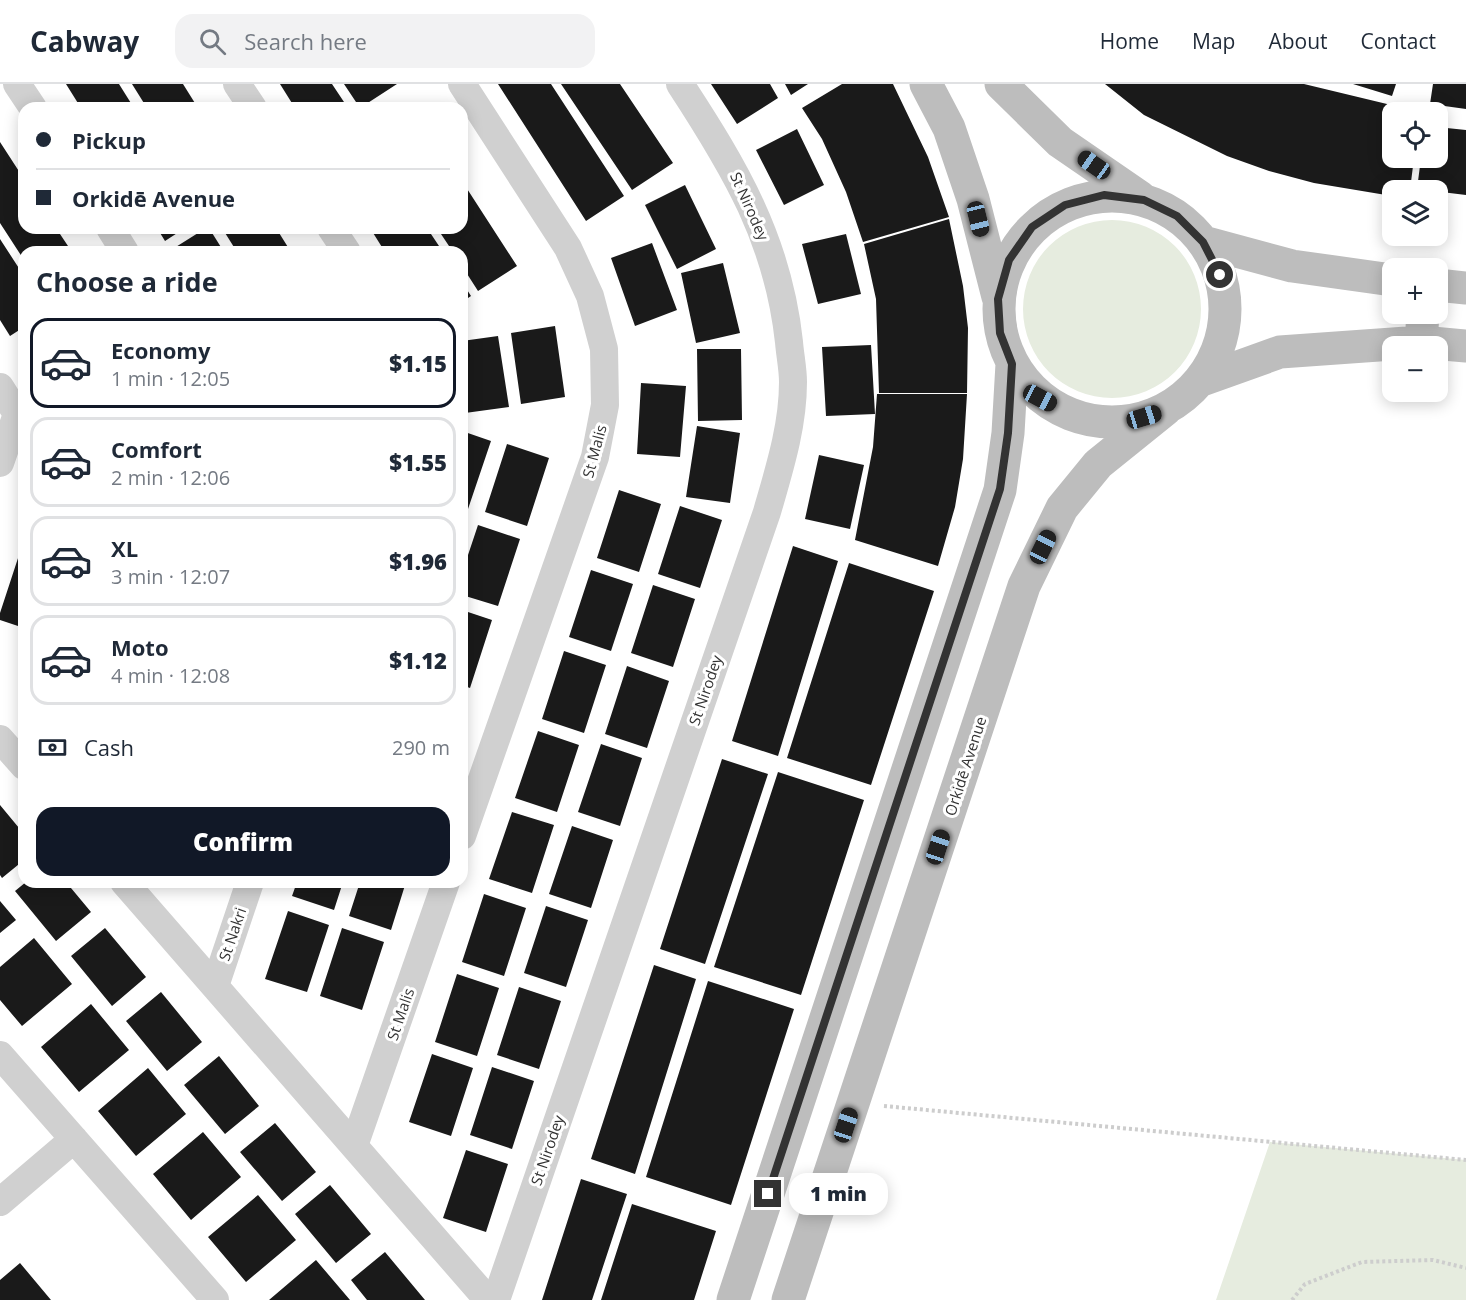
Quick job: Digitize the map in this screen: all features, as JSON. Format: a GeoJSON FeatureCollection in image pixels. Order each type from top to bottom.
{"type":"FeatureCollection","features":[{"type":"Feature","properties":{"kind":"street"},"geometry":{"type":"LineString","coordinates":[[17,84],[29,102]]}},
{"type":"Feature","properties":{"kind":"street"},"geometry":{"type":"LineString","coordinates":[[237,84],[249,102]]}},
{"type":"Feature","properties":{"kind":"street","name":"St Malis"},"geometry":{"type":"LineString","coordinates":[[462,84],[568,248],[590,296],[604,349],[605,405],[594,457],[468,819]]}},
{"type":"Feature","properties":{"kind":"street","name":"St Nirodey"},"geometry":{"type":"LineString","coordinates":[[495,1300],[766,512],[785,449],[793,382],[785,309],[770,250],[750,200],[725,153],[681,84]]}},
{"type":"Feature","properties":{"kind":"street"},"geometry":{"type":"LineString","coordinates":[[926,84],[950,128],[974,199],[998,299],[1000,333],[1012,364],[1040,398],[1079,419],[1123,423],[1166,410]]}},
{"type":"Feature","properties":{"kind":"street"},"geometry":{"type":"LineString","coordinates":[[1001,84],[1060,142],[1144,200],[1177,216],[1203,242],[1220,275],[1225,311],[1219,347],[1202,380]]}},
{"type":"Feature","properties":{"kind":"street"},"geometry":{"type":"LineString","coordinates":[[998,299],[1009,260],[1032,227],[1065,205],[1104,195],[1144,200]]}},
{"type":"Feature","properties":{"kind":"street"},"geometry":{"type":"LineString","coordinates":[[1203,242],[1292,266],[1382,279]]}},
{"type":"Feature","properties":{"kind":"street"},"geometry":{"type":"LineString","coordinates":[[1448,286],[1466,288]]}},
{"type":"Feature","properties":{"kind":"street"},"geometry":{"type":"LineString","coordinates":[[1202,380],[1280,352],[1422,328],[1466,346]]}},
{"type":"Feature","properties":{"kind":"street"},"geometry":{"type":"LineString","coordinates":[[733,1300],[968,593],[1000,489],[1008,433],[1012,364]]}},
{"type":"Feature","properties":{"kind":"street","name":"Orkidē Avenue"},"geometry":{"type":"LineString","coordinates":[[788,1300],[1024,586],[1062,508],[1098,464],[1185,397],[1202,380]]}},
{"type":"Feature","properties":{"kind":"street"},"geometry":{"type":"LineString","coordinates":[[0,387],[17,414],[0,463]]}},
{"type":"Feature","properties":{"kind":"street"},"geometry":{"type":"LineString","coordinates":[[968,593],[1017,609]]}},
{"type":"Feature","properties":{"kind":"street"},"geometry":{"type":"LineString","coordinates":[[0,739],[18,759]]}},
{"type":"Feature","properties":{"kind":"street"},"geometry":{"type":"LineString","coordinates":[[129,888],[488,1300]]}},
{"type":"Feature","properties":{"kind":"street","name":"St Nakri"},"geometry":{"type":"LineString","coordinates":[[214,986],[248,888]]}},
{"type":"Feature","properties":{"kind":"street","name":"St Malis"},"geometry":{"type":"LineString","coordinates":[[354,1146],[444,888]]}},
{"type":"Feature","properties":{"kind":"street"},"geometry":{"type":"LineString","coordinates":[[831,1003],[881,1021]]}},
{"type":"Feature","properties":{"kind":"street"},"geometry":{"type":"LineString","coordinates":[[0,1055],[215,1300]]}},
{"type":"Feature","properties":{"kind":"street"},"geometry":{"type":"LineString","coordinates":[[0,1202],[74,1139]]}},
{"type":"Feature","properties":{"kind":"path"},"geometry":{"type":"LineString","coordinates":[[853,1103],[1466,1160]]}},
{"type":"Feature","properties":{"kind":"path"},"geometry":{"type":"LineString","coordinates":[[1293,1300],[1305,1284],[1362,1262],[1433,1260],[1466,1268]]}},
{"type":"Feature","properties":{"kind":"shaded area"},"geometry":{"type":"Polygon","coordinates":[[[1112,220],[1146,227],[1175,246],[1194,275],[1201,309],[1194,343],[1175,372],[1146,391],[1112,398],[1078,391],[1049,372],[1030,343],[1023,309],[1030,275],[1049,246],[1078,227],[1112,220]]]}},
{"type":"Feature","properties":{"kind":"shaded area"},"geometry":{"type":"Polygon","coordinates":[[[1270,1142],[1466,1160],[1466,1300],[1216,1300],[1270,1142]]]}},
{"type":"Feature","properties":{"kind":"building"},"geometry":{"type":"Polygon","coordinates":[[[66,84],[119,84],[130,102],[77,102],[66,84]]]}},
{"type":"Feature","properties":{"kind":"building"},"geometry":{"type":"Polygon","coordinates":[[[132,84],[183,84],[194,102],[143,102],[132,84]]]}},
{"type":"Feature","properties":{"kind":"building"},"geometry":{"type":"Polygon","coordinates":[[[280,84],[332,84],[344,102],[291,102],[280,84]]]}},
{"type":"Feature","properties":{"kind":"building"},"geometry":{"type":"Polygon","coordinates":[[[344,84],[397,84],[369,102],[356,102],[344,84]]]}},
{"type":"Feature","properties":{"kind":"building"},"geometry":{"type":"Polygon","coordinates":[[[498,84],[551,84],[624,196],[586,221],[498,84]]]}},
{"type":"Feature","properties":{"kind":"building"},"geometry":{"type":"Polygon","coordinates":[[[561,84],[620,84],[673,163],[632,190],[561,84]]]}},
{"type":"Feature","properties":{"kind":"building"},"geometry":{"type":"Polygon","coordinates":[[[711,84],[770,84],[778,98],[737,124],[711,84]]]}},
{"type":"Feature","properties":{"kind":"building"},"geometry":{"type":"Polygon","coordinates":[[[785,84],[808,84],[791,95],[785,84]]]}},
{"type":"Feature","properties":{"kind":"building"},"geometry":{"type":"Polygon","coordinates":[[[842,84],[893,84],[928,157],[949,217],[863,242],[846,192],[822,139],[802,108],[842,84]]]}},
{"type":"Feature","properties":{"kind":"building"},"geometry":{"type":"Polygon","coordinates":[[[1105,84],[1304,84],[1382,103],[1382,168],[1413,168],[1411,180],[1382,180],[1382,194],[1314,183],[1269,171],[1227,156],[1144,115],[1105,84]]]}},
{"type":"Feature","properties":{"kind":"building"},"geometry":{"type":"Polygon","coordinates":[[[1353,84],[1396,84],[1392,96],[1353,84]]]}},
{"type":"Feature","properties":{"kind":"building"},"geometry":{"type":"Polygon","coordinates":[[[1433,84],[1466,84],[1466,109],[1448,106],[1448,102],[1430,102],[1433,84]]]}},
{"type":"Feature","properties":{"kind":"building"},"geometry":{"type":"Polygon","coordinates":[[[1448,128],[1466,130],[1466,195],[1448,193],[1448,180],[1418,180],[1420,168],[1448,168],[1448,128]]]}},
{"type":"Feature","properties":{"kind":"building"},"geometry":{"type":"Polygon","coordinates":[[[797,129],[824,185],[784,205],[756,150],[797,129]]]}},
{"type":"Feature","properties":{"kind":"building"},"geometry":{"type":"Polygon","coordinates":[[[0,142],[18,170],[18,234],[60,234],[68,246],[18,246],[18,251],[0,223],[0,142]]]}},
{"type":"Feature","properties":{"kind":"building"},"geometry":{"type":"Polygon","coordinates":[[[685,185],[716,249],[677,269],[645,205],[685,185]]]}},
{"type":"Feature","properties":{"kind":"building"},"geometry":{"type":"Polygon","coordinates":[[[468,190],[517,266],[478,291],[468,275],[468,246],[449,246],[441,234],[468,234],[468,190]]]}},
{"type":"Feature","properties":{"kind":"building"},"geometry":{"type":"Polygon","coordinates":[[[949,219],[963,286],[968,328],[967,393],[879,393],[876,299],[864,244],[949,219]]]}},
{"type":"Feature","properties":{"kind":"building"},"geometry":{"type":"Polygon","coordinates":[[[161,234],[176,234],[165,241],[161,234]]]}},
{"type":"Feature","properties":{"kind":"building"},"geometry":{"type":"Polygon","coordinates":[[[196,234],[213,234],[220,246],[177,246],[196,234]]]}},
{"type":"Feature","properties":{"kind":"building"},"geometry":{"type":"Polygon","coordinates":[[[226,234],[280,234],[287,246],[233,246],[226,234]]]}},
{"type":"Feature","properties":{"kind":"building"},"geometry":{"type":"Polygon","coordinates":[[[374,234],[431,234],[439,246],[381,246],[374,234]]]}},
{"type":"Feature","properties":{"kind":"building"},"geometry":{"type":"Polygon","coordinates":[[[846,234],[861,294],[818,304],[802,244],[846,234]]]}},
{"type":"Feature","properties":{"kind":"building"},"geometry":{"type":"Polygon","coordinates":[[[0,239],[18,267],[18,331],[10,336],[0,320],[0,239]]]}},
{"type":"Feature","properties":{"kind":"building"},"geometry":{"type":"Polygon","coordinates":[[[652,243],[677,310],[635,326],[611,258],[652,243]]]}},
{"type":"Feature","properties":{"kind":"building"},"geometry":{"type":"Polygon","coordinates":[[[723,263],[740,333],[696,343],[681,273],[723,263]]]}},
{"type":"Feature","properties":{"kind":"building"},"geometry":{"type":"Polygon","coordinates":[[[555,326],[565,397],[521,404],[511,333],[555,326]]]}},
{"type":"Feature","properties":{"kind":"building"},"geometry":{"type":"Polygon","coordinates":[[[498,336],[509,407],[468,413],[468,340],[498,336]]]}},
{"type":"Feature","properties":{"kind":"building"},"geometry":{"type":"Polygon","coordinates":[[[871,345],[875,414],[826,416],[822,347],[871,345]]]}},
{"type":"Feature","properties":{"kind":"building"},"geometry":{"type":"Polygon","coordinates":[[[697,349],[741,349],[742,420],[698,421],[697,349]]]}},
{"type":"Feature","properties":{"kind":"building"},"geometry":{"type":"Polygon","coordinates":[[[641,383],[686,386],[680,457],[637,454],[641,383]]]}},
{"type":"Feature","properties":{"kind":"building"},"geometry":{"type":"Polygon","coordinates":[[[877,394],[967,394],[963,459],[955,507],[938,566],[855,540],[873,447],[877,394]]]}},
{"type":"Feature","properties":{"kind":"building"},"geometry":{"type":"Polygon","coordinates":[[[697,426],[740,433],[730,503],[686,497],[697,426]]]}},
{"type":"Feature","properties":{"kind":"building"},"geometry":{"type":"Polygon","coordinates":[[[468,433],[491,441],[468,509],[468,433]]]}},
{"type":"Feature","properties":{"kind":"building"},"geometry":{"type":"Polygon","coordinates":[[[507,444],[549,458],[527,526],[485,512],[507,444]]]}},
{"type":"Feature","properties":{"kind":"building"},"geometry":{"type":"Polygon","coordinates":[[[819,455],[864,465],[850,529],[805,519],[819,455]]]}},
{"type":"Feature","properties":{"kind":"building"},"geometry":{"type":"Polygon","coordinates":[[[619,490],[661,504],[639,572],[597,558],[619,490]]]}},
{"type":"Feature","properties":{"kind":"building"},"geometry":{"type":"Polygon","coordinates":[[[680,506],[722,520],[700,588],[658,574],[680,506]]]}},
{"type":"Feature","properties":{"kind":"building"},"geometry":{"type":"Polygon","coordinates":[[[478,525],[520,539],[498,606],[468,597],[468,555],[478,525]]]}},
{"type":"Feature","properties":{"kind":"building"},"geometry":{"type":"Polygon","coordinates":[[[793,546],[838,561],[778,756],[732,741],[793,546]]]}},
{"type":"Feature","properties":{"kind":"building"},"geometry":{"type":"Polygon","coordinates":[[[18,558],[18,626],[0,620],[0,613],[18,558]]]}},
{"type":"Feature","properties":{"kind":"building"},"geometry":{"type":"Polygon","coordinates":[[[849,563],[934,591],[871,785],[787,758],[849,563]]]}},
{"type":"Feature","properties":{"kind":"building"},"geometry":{"type":"Polygon","coordinates":[[[591,570],[633,584],[611,651],[569,637],[591,570]]]}},
{"type":"Feature","properties":{"kind":"building"},"geometry":{"type":"Polygon","coordinates":[[[653,585],[695,599],[673,667],[631,653],[653,585]]]}},
{"type":"Feature","properties":{"kind":"building"},"geometry":{"type":"Polygon","coordinates":[[[468,612],[492,620],[470,688],[468,687],[468,612]]]}},
{"type":"Feature","properties":{"kind":"building"},"geometry":{"type":"Polygon","coordinates":[[[564,651],[606,665],[584,733],[542,719],[564,651]]]}},
{"type":"Feature","properties":{"kind":"building"},"geometry":{"type":"Polygon","coordinates":[[[627,666],[669,681],[647,748],[605,734],[627,666]]]}},
{"type":"Feature","properties":{"kind":"building"},"geometry":{"type":"Polygon","coordinates":[[[538,731],[579,745],[557,812],[515,798],[538,731]]]}},
{"type":"Feature","properties":{"kind":"building"},"geometry":{"type":"Polygon","coordinates":[[[601,744],[642,758],[620,826],[578,812],[601,744]]]}},
{"type":"Feature","properties":{"kind":"building"},"geometry":{"type":"Polygon","coordinates":[[[722,759],[768,774],[705,964],[660,949],[722,759]]]}},
{"type":"Feature","properties":{"kind":"building"},"geometry":{"type":"Polygon","coordinates":[[[778,772],[864,800],[801,995],[714,967],[778,772]]]}},
{"type":"Feature","properties":{"kind":"building"},"geometry":{"type":"Polygon","coordinates":[[[0,805],[18,827],[18,865],[2,878],[0,875],[0,805]]]}},
{"type":"Feature","properties":{"kind":"building"},"geometry":{"type":"Polygon","coordinates":[[[512,812],[554,825],[532,893],[489,879],[512,812]]]}},
{"type":"Feature","properties":{"kind":"building"},"geometry":{"type":"Polygon","coordinates":[[[572,826],[613,840],[591,908],[549,894],[572,826]]]}},
{"type":"Feature","properties":{"kind":"building"},"geometry":{"type":"Polygon","coordinates":[[[19,888],[71,888],[91,912],[56,941],[15,891],[19,888]]]}},
{"type":"Feature","properties":{"kind":"building"},"geometry":{"type":"Polygon","coordinates":[[[295,888],[341,888],[334,910],[292,896],[295,888]]]}},
{"type":"Feature","properties":{"kind":"building"},"geometry":{"type":"Polygon","coordinates":[[[358,888],[404,888],[391,930],[349,916],[358,888]]]}},
{"type":"Feature","properties":{"kind":"building"},"geometry":{"type":"Polygon","coordinates":[[[484,894],[526,908],[504,976],[462,962],[484,894]]]}},
{"type":"Feature","properties":{"kind":"building"},"geometry":{"type":"Polygon","coordinates":[[[0,901],[16,920],[0,933],[0,901]]]}},
{"type":"Feature","properties":{"kind":"building"},"geometry":{"type":"Polygon","coordinates":[[[546,906],[588,920],[566,987],[524,973],[546,906]]]}},
{"type":"Feature","properties":{"kind":"building"},"geometry":{"type":"Polygon","coordinates":[[[288,911],[329,925],[307,992],[265,979],[288,911]]]}},
{"type":"Feature","properties":{"kind":"building"},"geometry":{"type":"Polygon","coordinates":[[[105,928],[146,977],[112,1006],[71,956],[105,928]]]}},
{"type":"Feature","properties":{"kind":"building"},"geometry":{"type":"Polygon","coordinates":[[[342,928],[384,942],[362,1010],[320,996],[342,928]]]}},
{"type":"Feature","properties":{"kind":"building"},"geometry":{"type":"Polygon","coordinates":[[[34,938],[72,984],[22,1026],[0,1000],[0,967],[34,938]]]}},
{"type":"Feature","properties":{"kind":"building"},"geometry":{"type":"Polygon","coordinates":[[[654,965],[696,979],[635,1174],[591,1159],[654,965]]]}},
{"type":"Feature","properties":{"kind":"building"},"geometry":{"type":"Polygon","coordinates":[[[457,974],[499,988],[477,1056],[435,1042],[457,974]]]}},
{"type":"Feature","properties":{"kind":"building"},"geometry":{"type":"Polygon","coordinates":[[[708,981],[794,1009],[731,1205],[646,1177],[708,981]]]}},
{"type":"Feature","properties":{"kind":"building"},"geometry":{"type":"Polygon","coordinates":[[[519,987],[561,1001],[539,1069],[497,1055],[519,987]]]}},
{"type":"Feature","properties":{"kind":"building"},"geometry":{"type":"Polygon","coordinates":[[[161,992],[202,1042],[167,1071],[126,1021],[161,992]]]}},
{"type":"Feature","properties":{"kind":"building"},"geometry":{"type":"Polygon","coordinates":[[[91,1004],[129,1050],[79,1092],[41,1047],[91,1004]]]}},
{"type":"Feature","properties":{"kind":"building"},"geometry":{"type":"Polygon","coordinates":[[[432,1054],[473,1068],[451,1136],[409,1122],[432,1054]]]}},
{"type":"Feature","properties":{"kind":"building"},"geometry":{"type":"Polygon","coordinates":[[[219,1056],[259,1106],[225,1134],[184,1085],[219,1056]]]}},
{"type":"Feature","properties":{"kind":"building"},"geometry":{"type":"Polygon","coordinates":[[[492,1067],[534,1081],[512,1149],[470,1135],[492,1067]]]}},
{"type":"Feature","properties":{"kind":"building"},"geometry":{"type":"Polygon","coordinates":[[[148,1068],[186,1114],[136,1156],[98,1111],[148,1068]]]}},
{"type":"Feature","properties":{"kind":"building"},"geometry":{"type":"Polygon","coordinates":[[[275,1123],[316,1172],[282,1201],[240,1152],[275,1123]]]}},
{"type":"Feature","properties":{"kind":"building"},"geometry":{"type":"Polygon","coordinates":[[[203,1132],[241,1177],[191,1220],[153,1174],[203,1132]]]}},
{"type":"Feature","properties":{"kind":"building"},"geometry":{"type":"Polygon","coordinates":[[[466,1150],[508,1164],[486,1232],[443,1218],[466,1150]]]}},
{"type":"Feature","properties":{"kind":"building"},"geometry":{"type":"Polygon","coordinates":[[[581,1179],[627,1194],[592,1300],[542,1300],[581,1179]]]}},
{"type":"Feature","properties":{"kind":"building"},"geometry":{"type":"Polygon","coordinates":[[[330,1185],[371,1234],[336,1263],[295,1214],[330,1185]]]}},
{"type":"Feature","properties":{"kind":"building"},"geometry":{"type":"Polygon","coordinates":[[[258,1195],[296,1240],[246,1282],[208,1237],[258,1195]]]}},
{"type":"Feature","properties":{"kind":"building"},"geometry":{"type":"Polygon","coordinates":[[[632,1204],[716,1231],[694,1300],[601,1300],[632,1204]]]}},
{"type":"Feature","properties":{"kind":"building"},"geometry":{"type":"Polygon","coordinates":[[[385,1252],[425,1300],[367,1300],[351,1280],[385,1252]]]}},
{"type":"Feature","properties":{"kind":"building"},"geometry":{"type":"Polygon","coordinates":[[[316,1260],[350,1300],[269,1300],[316,1260]]]}},
{"type":"Feature","properties":{"kind":"building"},"geometry":{"type":"Polygon","coordinates":[[[20,1263],[51,1300],[0,1300],[0,1280],[20,1263]]]}},
{"type":"Feature","properties":{"kind":"route"},"geometry":{"type":"LineString","coordinates":[[768,1194],[1000,489],[1008,433],[1012,364],[1000,333],[998,299],[1009,260],[1032,227],[1065,205],[1104,195],[1144,200],[1177,216],[1203,242],[1220,275]]}}]}
